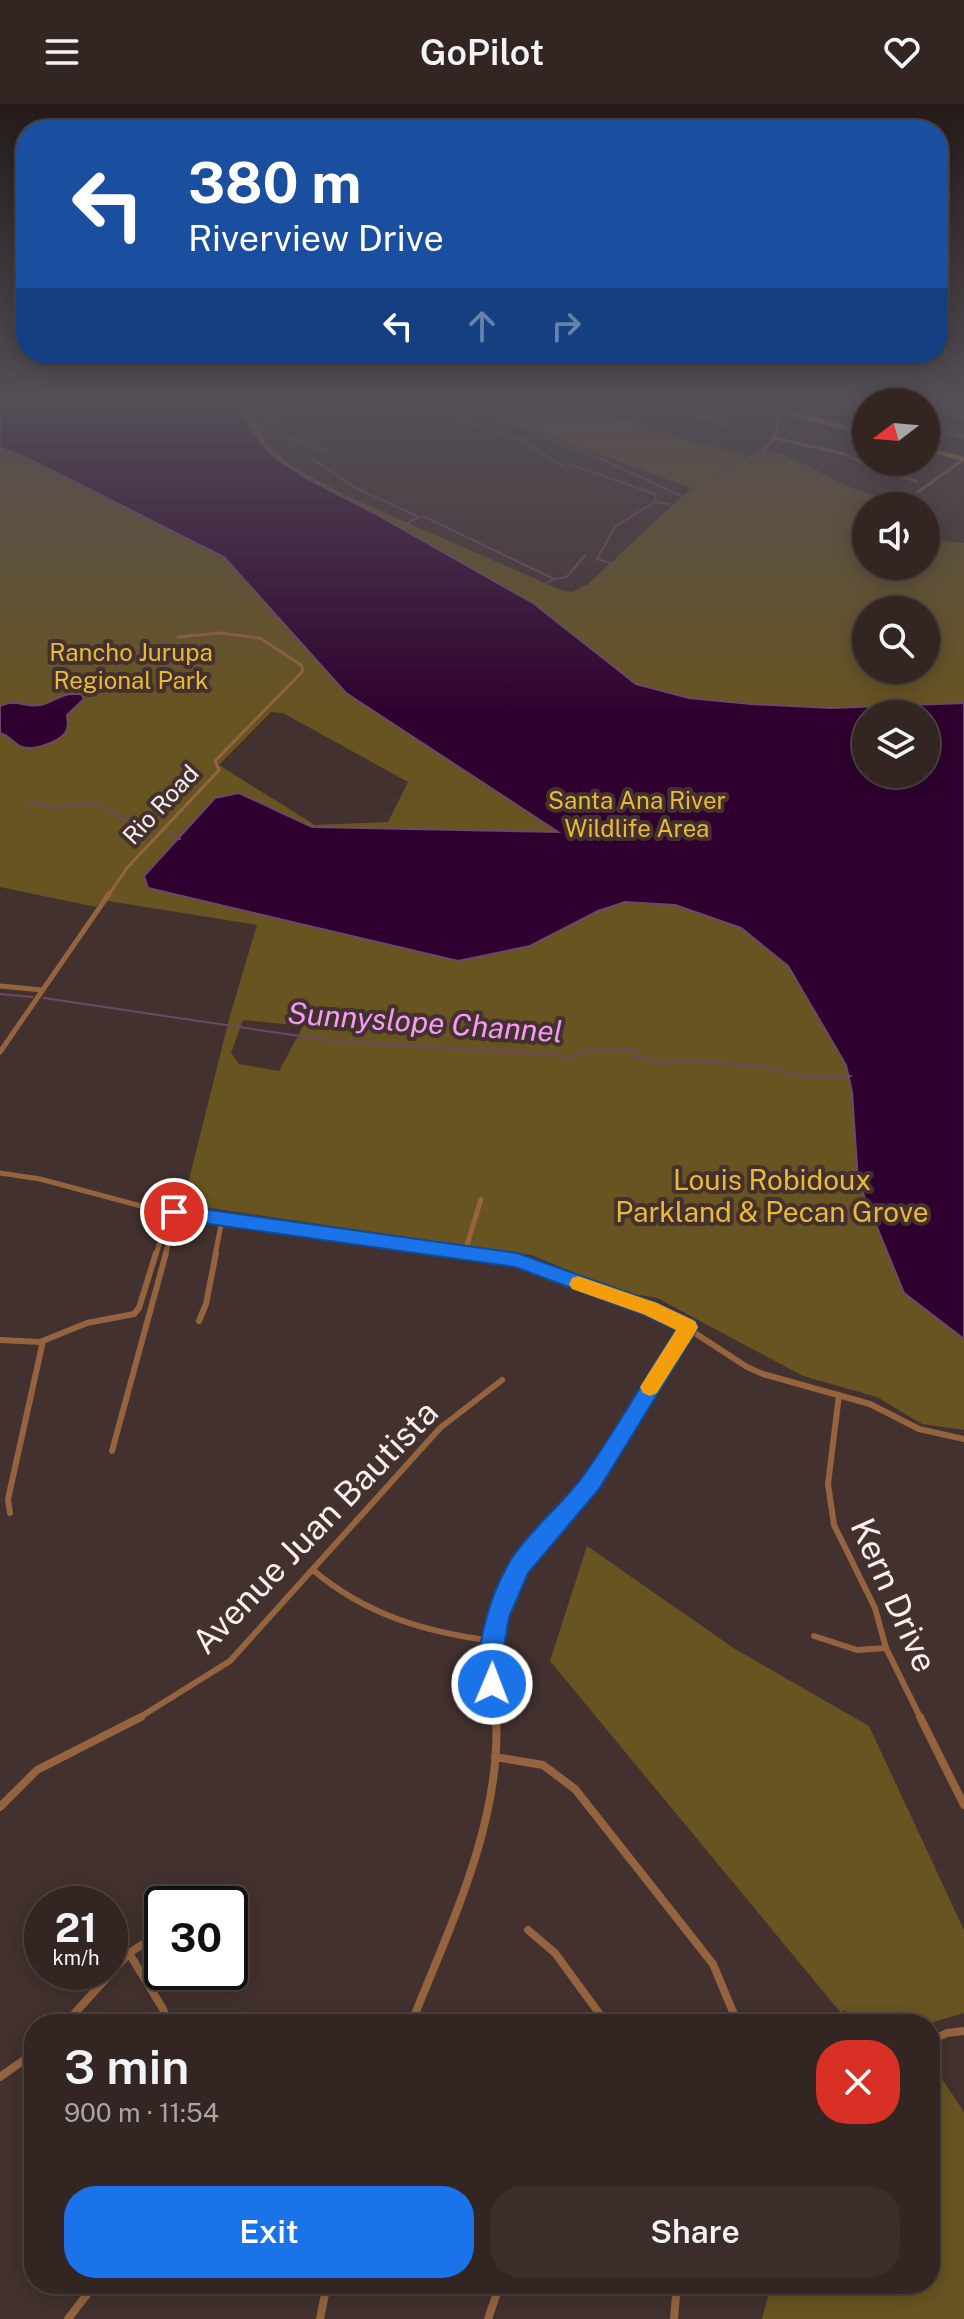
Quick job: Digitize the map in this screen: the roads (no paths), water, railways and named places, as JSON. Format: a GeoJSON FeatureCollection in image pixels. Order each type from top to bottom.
{"type":"FeatureCollection","features":[{"type":"Feature","properties":{"kind":"street","name":"Rio Road"},"geometry":{"type":"LineString","coordinates":[[0,1052],[139,853],[219,770],[215,761],[303,671],[301,665],[260,638],[221,633],[178,637]]}},
{"type":"Feature","properties":{"kind":"street"},"geometry":{"type":"LineString","coordinates":[[0,986],[42,992]]}},
{"type":"Feature","properties":{"kind":"street"},"geometry":{"type":"LineString","coordinates":[[0,1173],[40,1179],[169,1212],[465,1252],[535,1265],[601,1293],[650,1309],[688,1327],[747,1367],[794,1385],[870,1404],[919,1429],[964,1439]]}},
{"type":"Feature","properties":{"kind":"street"},"geometry":{"type":"LineString","coordinates":[[465,1252],[481,1199]]}},
{"type":"Feature","properties":{"kind":"street"},"geometry":{"type":"LineString","coordinates":[[137,1310],[169,1212]]}},
{"type":"Feature","properties":{"kind":"street"},"geometry":{"type":"LineString","coordinates":[[112,1451],[148,1311],[178,1213]]}},
{"type":"Feature","properties":{"kind":"street"},"geometry":{"type":"LineString","coordinates":[[199,1321],[206,1304],[222,1220]]}},
{"type":"Feature","properties":{"kind":"street"},"geometry":{"type":"LineString","coordinates":[[0,1340],[43,1341],[87,1323],[125,1317],[137,1310],[148,1311]]}},
{"type":"Feature","properties":{"kind":"street"},"geometry":{"type":"LineString","coordinates":[[415,2014],[481,1834],[495,1757],[491,1673],[493,1641],[503,1598],[520,1566],[591,1482],[688,1327]]}},
{"type":"Feature","properties":{"kind":"street"},"geometry":{"type":"LineString","coordinates":[[10,1513],[8,1499],[43,1341]]}},
{"type":"Feature","properties":{"kind":"street","name":"Avenue Juan Bautista"},"geometry":{"type":"LineString","coordinates":[[0,1807],[37,1770],[157,1709],[198,1685],[230,1661],[440,1428],[502,1380]]}},
{"type":"Feature","properties":{"kind":"street","name":"Kern Drive"},"geometry":{"type":"LineString","coordinates":[[839,1395],[828,1484],[830,1512],[875,1608],[886,1648],[964,1805]]}},
{"type":"Feature","properties":{"kind":"street"},"geometry":{"type":"LineString","coordinates":[[313,1570],[334,1589],[378,1613],[421,1629],[493,1641]]}},
{"type":"Feature","properties":{"kind":"street"},"geometry":{"type":"LineString","coordinates":[[814,1636],[857,1650],[886,1648]]}},
{"type":"Feature","properties":{"kind":"street"},"geometry":{"type":"LineString","coordinates":[[495,1757],[543,1765],[575,1789],[713,1964],[734,2014]]}},
{"type":"Feature","properties":{"kind":"street"},"geometry":{"type":"LineString","coordinates":[[528,1930],[555,1953],[600,2014]]}},
{"type":"Feature","properties":{"kind":"street"},"geometry":{"type":"LineString","coordinates":[[74,2014],[129,1953],[144,1943]]}},
{"type":"Feature","properties":{"kind":"street"},"geometry":{"type":"LineString","coordinates":[[129,1953],[165,2014]]}},
{"type":"Feature","properties":{"kind":"street"},"geometry":{"type":"LineString","coordinates":[[940,2036],[964,2031]]}},
{"type":"Feature","properties":{"kind":"street"},"geometry":{"type":"LineString","coordinates":[[0,2077],[24,2060]]}},
{"type":"Feature","properties":{"kind":"street"},"geometry":{"type":"LineString","coordinates":[[68,2319],[87,2294]]}},
{"type":"Feature","properties":{"kind":"street"},"geometry":{"type":"LineString","coordinates":[[320,2319],[325,2294]]}},
{"type":"Feature","properties":{"kind":"street"},"geometry":{"type":"LineString","coordinates":[[488,2319],[497,2294]]}},
{"type":"Feature","properties":{"kind":"street"},"geometry":{"type":"LineString","coordinates":[[674,2319],[676,2294]]}},
{"type":"Feature","properties":{"kind":"waterway"},"geometry":{"type":"LineString","coordinates":[[396,506],[419,517],[405,524]]}},
{"type":"Feature","properties":{"kind":"waterway"},"geometry":{"type":"LineString","coordinates":[[616,526],[648,506]]}},
{"type":"Feature","properties":{"kind":"waterway"},"geometry":{"type":"LineString","coordinates":[[423,516],[554,579]]}},
{"type":"Feature","properties":{"kind":"waterway"},"geometry":{"type":"LineString","coordinates":[[610,563],[597,559],[615,527]]}},
{"type":"Feature","properties":{"kind":"waterway"},"geometry":{"type":"LineString","coordinates":[[554,579],[567,577],[585,555]]}},
{"type":"Feature","properties":{"kind":"waterway"},"geometry":{"type":"LineString","coordinates":[[545,584],[554,579]]}},
{"type":"Feature","properties":{"kind":"waterway"},"geometry":{"type":"LineString","coordinates":[[28,806],[36,802],[50,808],[96,803],[124,819],[155,830]]}},
{"type":"Feature","properties":{"kind":"waterway"},"geometry":{"type":"LineString","coordinates":[[166,833],[180,839]]}},
{"type":"Feature","properties":{"kind":"waterway","name":"Sunnyslope Channel"},"geometry":{"type":"LineString","coordinates":[[0,994],[33,997]]}},
{"type":"Feature","properties":{"kind":"waterway","name":"Sunnyslope Channel"},"geometry":{"type":"LineString","coordinates":[[44,998],[333,1041],[556,1055],[566,1059],[589,1050],[631,1049],[636,1050],[635,1056],[660,1063],[692,1061],[762,1066],[800,1076],[851,1076]]}},
{"type":"Feature","properties":{"kind":"park label","name":"Rancho Jurupa Regional Park"},"geometry":{"type":"Point","coordinates":[131,667]}},
{"type":"Feature","properties":{"kind":"park label","name":"Santa Ana River Wildlife Area"},"geometry":{"type":"Point","coordinates":[637,815]}},
{"type":"Feature","properties":{"kind":"park label","name":"Louis Robidoux Parkland & Pecan Grove"},"geometry":{"type":"Point","coordinates":[772,1196]}}]}
